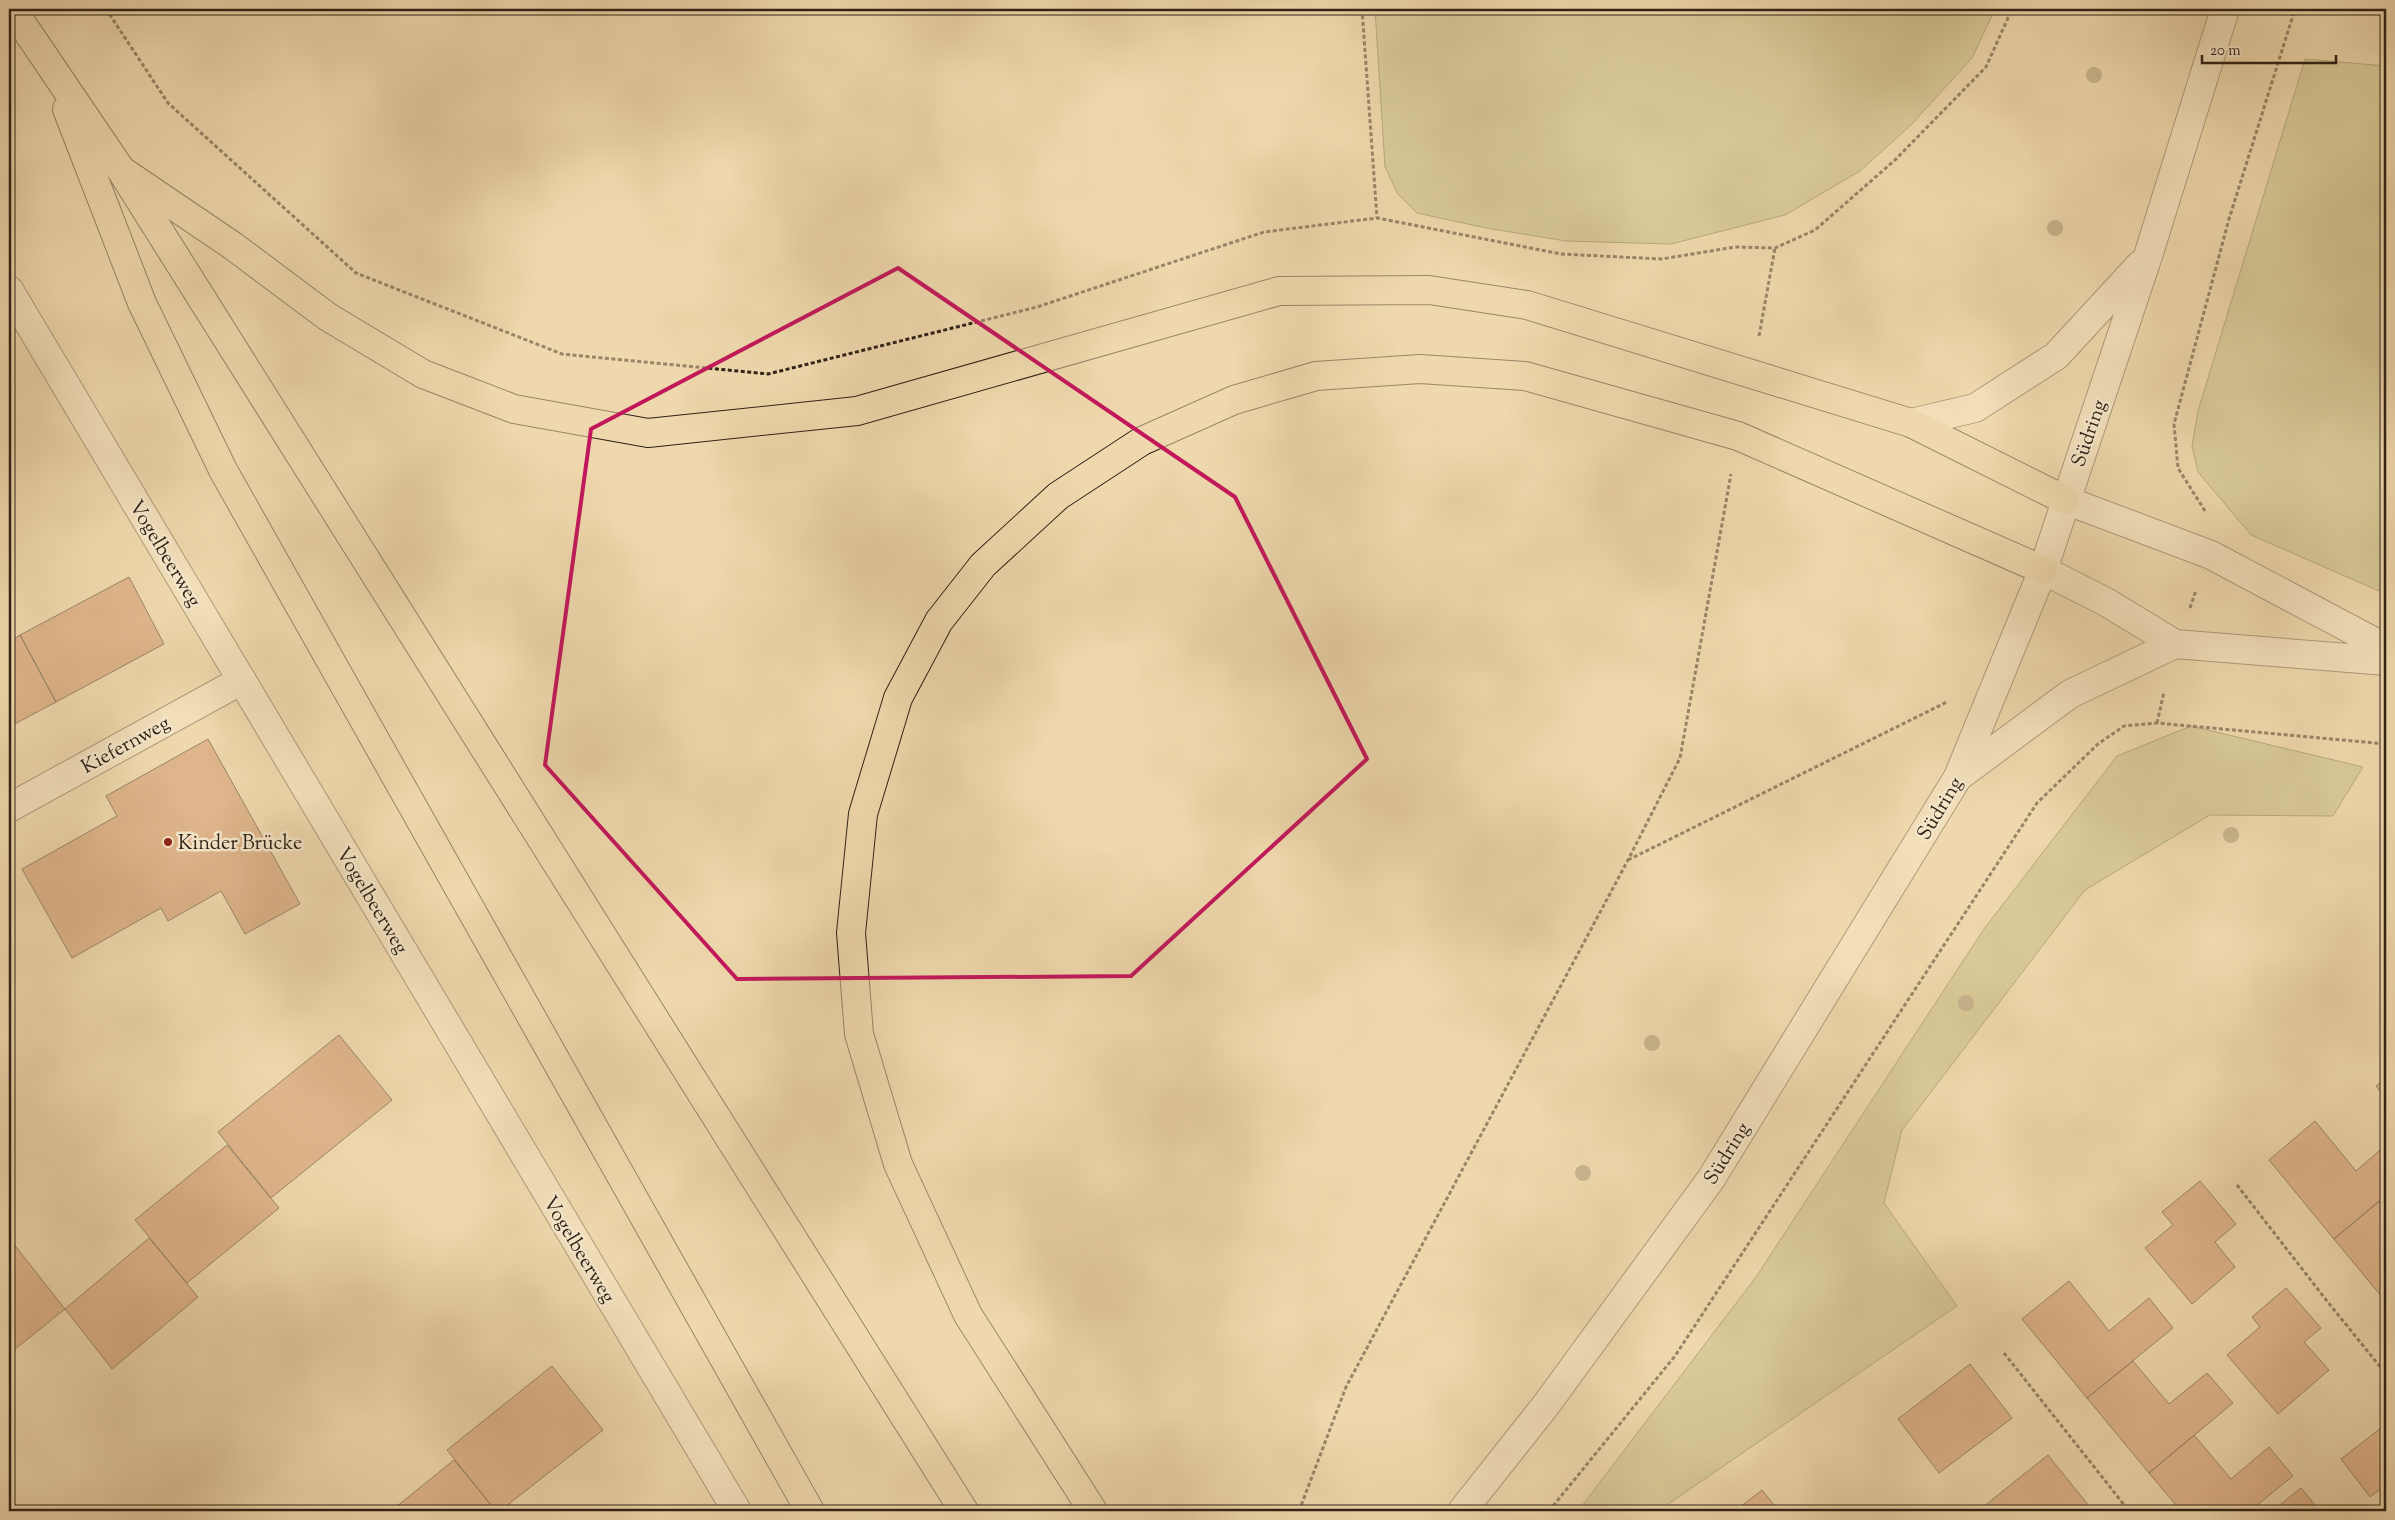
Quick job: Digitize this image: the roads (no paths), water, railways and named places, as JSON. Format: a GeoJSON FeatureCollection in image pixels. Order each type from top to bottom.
{"type":"FeatureCollection","features":[{"type":"Feature","properties":{"kind":"highway"},"geometry":{"type":"LineString","coordinates":[[12,9],[121,170],[964,1511]]}},
{"type":"Feature","properties":{"kind":"highway"},"geometry":{"type":"LineString","coordinates":[[49,64],[142,303],[223,470],[810,1511]]}},
{"type":"Feature","properties":{"kind":"highway"},"geometry":{"type":"LineString","coordinates":[[121,170],[232,246],[328,317],[423,374],[514,409],[648,433],[857,411],[1278,291],[1429,290],[1527,305],[1911,423],[2065,500]]}},
{"type":"Feature","properties":{"kind":"highway"},"geometry":{"type":"LineString","coordinates":[[1092,1511],[968,1315],[898,1164],[859,1034],[850,933],[864,814],[898,698],[939,621],[983,565],[1058,496],[1142,441],[1234,400],[1316,376],[1420,369],[1525,376],[1738,436],[2043,570]]}},
{"type":"Feature","properties":{"kind":"street","name":"Südring"},"geometry":{"type":"LineString","coordinates":[[1462,1511],[1546,1406],[1711,1179],[1958,777],[2043,570],[2148,256],[2225,9]]}},
{"type":"Feature","properties":{"kind":"street"},"geometry":{"type":"LineString","coordinates":[[1911,423],[1975,408],[2056,356],[2148,256]]}},
{"type":"Feature","properties":{"kind":"street","name":"Vogelbeerweg"},"geometry":{"type":"LineString","coordinates":[[9,290],[735,1511]]}},
{"type":"Feature","properties":{"kind":"street"},"geometry":{"type":"LineString","coordinates":[[2065,500],[2210,555],[2386,648]]}},
{"type":"Feature","properties":{"kind":"street"},"geometry":{"type":"LineString","coordinates":[[2043,570],[2106,602],[2175,644],[2386,661]]}},
{"type":"Feature","properties":{"kind":"street"},"geometry":{"type":"LineString","coordinates":[[1958,777],[2070,694],[2175,644]]}},
{"type":"Feature","properties":{"kind":"street","name":"Kiefernweg"},"geometry":{"type":"LineString","coordinates":[[9,808],[242,680]]}},
{"type":"Feature","properties":{"kind":"place","name":"Kinder Brücke"},"geometry":{"type":"Point","coordinates":[168,842]}}]}
